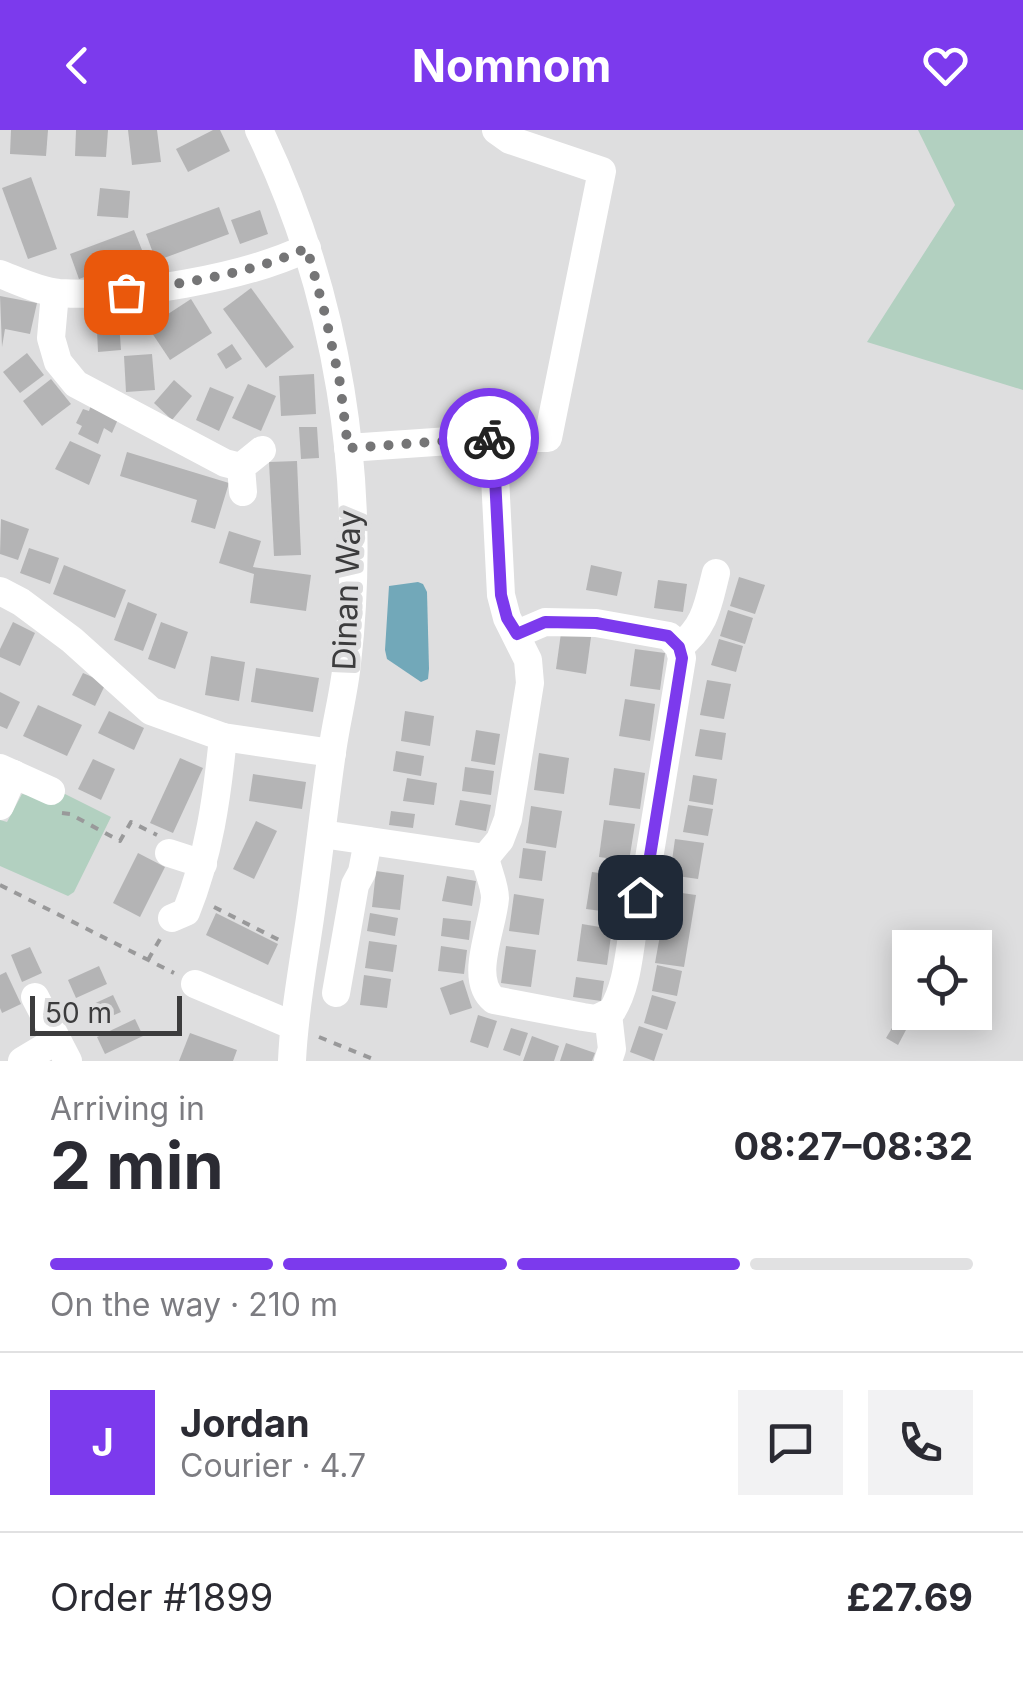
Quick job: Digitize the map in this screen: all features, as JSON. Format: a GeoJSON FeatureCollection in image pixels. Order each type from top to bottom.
{"type":"FeatureCollection","features":[{"type":"Feature","properties":{"kind":"street","name":"Dinan Way"},"geometry":{"type":"LineString","coordinates":[[259,130],[307,248],[325,314],[340,383],[348,448],[353,558],[347,662],[322,834],[303,1033],[292,1061]]}},
{"type":"Feature","properties":{"kind":"street"},"geometry":{"type":"LineString","coordinates":[[348,448],[548,438],[602,171],[510,140],[496,130]]}},
{"type":"Feature","properties":{"kind":"street"},"geometry":{"type":"LineString","coordinates":[[0,274],[55,292],[126,292],[211,278],[307,248]]}},
{"type":"Feature","properties":{"kind":"street"},"geometry":{"type":"LineString","coordinates":[[55,292],[50,338],[58,362],[76,384],[224,463],[249,470]]}},
{"type":"Feature","properties":{"kind":"street"},"geometry":{"type":"LineString","coordinates":[[485,858],[500,840],[508,819],[530,683],[528,660],[507,618],[501,595],[493,438]]}},
{"type":"Feature","properties":{"kind":"street"},"geometry":{"type":"LineString","coordinates":[[679,647],[694,635],[703,620],[716,573]]}},
{"type":"Feature","properties":{"kind":"street"},"geometry":{"type":"LineString","coordinates":[[0,591],[72,640],[150,711],[223,737],[332,752]]}},
{"type":"Feature","properties":{"kind":"street"},"geometry":{"type":"LineString","coordinates":[[485,858],[495,895],[481,976],[484,992],[494,1000],[583,1017],[608,1014],[615,1008],[623,985],[636,907],[644,889],[682,658],[679,647],[668,636],[596,623],[545,622],[517,634]]}},
{"type":"Feature","properties":{"kind":"street"},"geometry":{"type":"LineString","coordinates":[[172,918],[186,912],[203,864],[216,808],[223,737]]}},
{"type":"Feature","properties":{"kind":"street"},"geometry":{"type":"LineString","coordinates":[[0,806],[7,771],[54,802]]}},
{"type":"Feature","properties":{"kind":"street"},"geometry":{"type":"LineString","coordinates":[[322,834],[485,858]]}},
{"type":"Feature","properties":{"kind":"street"},"geometry":{"type":"LineString","coordinates":[[336,993],[355,884],[366,858],[368,840]]}},
{"type":"Feature","properties":{"kind":"street"},"geometry":{"type":"LineString","coordinates":[[169,853],[203,864]]}},
{"type":"Feature","properties":{"kind":"street"},"geometry":{"type":"LineString","coordinates":[[195,984],[303,1033]]}},
{"type":"Feature","properties":{"kind":"street"},"geometry":{"type":"LineString","coordinates":[[22,1061],[62,1050],[35,997]]}},
{"type":"Feature","properties":{"kind":"street"},"geometry":{"type":"LineString","coordinates":[[608,1014],[612,1049],[608,1061]]}},
{"type":"Feature","properties":{"kind":"path"},"geometry":{"type":"LineString","coordinates":[[54,802],[120,840],[131,822],[166,839],[161,849],[169,853]]}},
{"type":"Feature","properties":{"kind":"path"},"geometry":{"type":"LineString","coordinates":[[0,886],[195,984]]}},
{"type":"Feature","properties":{"kind":"path"},"geometry":{"type":"LineString","coordinates":[[193,896],[286,943]]}},
{"type":"Feature","properties":{"kind":"path"},"geometry":{"type":"LineString","coordinates":[[303,1033],[378,1061]]}},
{"type":"Feature","properties":{"kind":"green space"},"geometry":{"type":"Polygon","coordinates":[[[918,130],[1023,130],[1023,390],[867,342],[955,205],[918,130]]]}},
{"type":"Feature","properties":{"kind":"green space"},"geometry":{"type":"Polygon","coordinates":[[[61,792],[111,817],[74,892],[68,896],[0,866],[0,820],[7,822],[22,794],[55,805],[61,792]]]}},
{"type":"Feature","properties":{"kind":"water"},"geometry":{"type":"Polygon","coordinates":[[[418,582],[427,592],[429,669],[428,679],[421,682],[387,659],[385,650],[389,586],[418,582]]]}},
{"type":"Feature","properties":{"kind":"building"},"geometry":{"type":"Polygon","coordinates":[[[11,130],[48,130],[46,156],[10,154],[11,130]]]}},
{"type":"Feature","properties":{"kind":"building"},"geometry":{"type":"Polygon","coordinates":[[[76,130],[108,130],[106,157],[75,156],[76,130]]]}},
{"type":"Feature","properties":{"kind":"building"},"geometry":{"type":"Polygon","coordinates":[[[128,130],[157,130],[161,162],[132,165],[128,130]]]}},
{"type":"Feature","properties":{"kind":"building"},"geometry":{"type":"Polygon","coordinates":[[[220,130],[230,151],[188,172],[176,149],[220,130]]]}},
{"type":"Feature","properties":{"kind":"building"},"geometry":{"type":"Polygon","coordinates":[[[31,177],[57,249],[28,259],[2,188],[31,177]]]}},
{"type":"Feature","properties":{"kind":"building"},"geometry":{"type":"Polygon","coordinates":[[[100,188],[130,191],[128,218],[97,216],[100,188]]]}},
{"type":"Feature","properties":{"kind":"building"},"geometry":{"type":"Polygon","coordinates":[[[219,207],[229,234],[156,261],[146,234],[219,207]]]}},
{"type":"Feature","properties":{"kind":"building"},"geometry":{"type":"Polygon","coordinates":[[[260,210],[268,234],[240,244],[231,220],[260,210]]]}},
{"type":"Feature","properties":{"kind":"building"},"geometry":{"type":"Polygon","coordinates":[[[134,230],[144,255],[79,279],[70,254],[134,230]]]}},
{"type":"Feature","properties":{"kind":"building"},"geometry":{"type":"Polygon","coordinates":[[[251,288],[294,347],[266,368],[223,309],[251,288]]]}},
{"type":"Feature","properties":{"kind":"building"},"geometry":{"type":"Polygon","coordinates":[[[0,296],[37,303],[30,334],[5,329],[2,347],[0,296]]]}},
{"type":"Feature","properties":{"kind":"building"},"geometry":{"type":"Polygon","coordinates":[[[191,299],[212,333],[170,360],[148,327],[191,299]]]}},
{"type":"Feature","properties":{"kind":"building"},"geometry":{"type":"Polygon","coordinates":[[[118,307],[121,350],[98,352],[96,309],[118,307]]]}},
{"type":"Feature","properties":{"kind":"building"},"geometry":{"type":"Polygon","coordinates":[[[232,344],[242,359],[226,369],[217,354],[232,344]]]}},
{"type":"Feature","properties":{"kind":"building"},"geometry":{"type":"Polygon","coordinates":[[[27,353],[44,375],[20,393],[3,372],[27,353]]]}},
{"type":"Feature","properties":{"kind":"building"},"geometry":{"type":"Polygon","coordinates":[[[152,354],[155,390],[126,392],[124,356],[152,354]]]}},
{"type":"Feature","properties":{"kind":"building"},"geometry":{"type":"Polygon","coordinates":[[[314,374],[316,414],[281,416],[279,376],[314,374]]]}},
{"type":"Feature","properties":{"kind":"building"},"geometry":{"type":"Polygon","coordinates":[[[51,379],[71,404],[42,426],[23,401],[51,379]]]}},
{"type":"Feature","properties":{"kind":"building"},"geometry":{"type":"Polygon","coordinates":[[[174,380],[192,396],[172,420],[154,403],[174,380]]]}},
{"type":"Feature","properties":{"kind":"building"},"geometry":{"type":"Polygon","coordinates":[[[248,384],[276,396],[261,431],[232,418],[248,384]]]}},
{"type":"Feature","properties":{"kind":"building"},"geometry":{"type":"Polygon","coordinates":[[[210,387],[234,397],[219,431],[196,420],[210,387]]]}},
{"type":"Feature","properties":{"kind":"building"},"geometry":{"type":"Polygon","coordinates":[[[91,405],[119,417],[112,433],[104,428],[98,444],[78,434],[82,426],[76,423],[83,409],[89,411],[91,405]]]}},
{"type":"Feature","properties":{"kind":"building"},"geometry":{"type":"Polygon","coordinates":[[[299,427],[317,427],[319,458],[301,459],[299,427]]]}},
{"type":"Feature","properties":{"kind":"building"},"geometry":{"type":"Polygon","coordinates":[[[70,441],[101,455],[89,485],[55,469],[70,441]]]}},
{"type":"Feature","properties":{"kind":"building"},"geometry":{"type":"Polygon","coordinates":[[[127,452],[229,483],[215,529],[191,522],[197,500],[120,476],[127,452]]]}},
{"type":"Feature","properties":{"kind":"building"},"geometry":{"type":"Polygon","coordinates":[[[297,461],[301,555],[274,556],[269,462],[297,461]]]}},
{"type":"Feature","properties":{"kind":"building"},"geometry":{"type":"Polygon","coordinates":[[[1,519],[29,529],[18,560],[0,554],[1,519]]]}},
{"type":"Feature","properties":{"kind":"building"},"geometry":{"type":"Polygon","coordinates":[[[229,531],[261,541],[253,567],[311,575],[306,611],[250,603],[254,574],[219,563],[229,531]]]}},
{"type":"Feature","properties":{"kind":"building"},"geometry":{"type":"Polygon","coordinates":[[[29,548],[59,558],[50,584],[20,573],[29,548]]]}},
{"type":"Feature","properties":{"kind":"building"},"geometry":{"type":"Polygon","coordinates":[[[64,565],[126,590],[115,618],[53,594],[64,565]]]}},
{"type":"Feature","properties":{"kind":"building"},"geometry":{"type":"Polygon","coordinates":[[[591,565],[622,572],[617,596],[586,590],[591,565]]]}},
{"type":"Feature","properties":{"kind":"building"},"geometry":{"type":"Polygon","coordinates":[[[739,577],[765,585],[755,614],[730,606],[739,577]]]}},
{"type":"Feature","properties":{"kind":"building"},"geometry":{"type":"Polygon","coordinates":[[[658,580],[687,584],[683,612],[654,608],[658,580]]]}},
{"type":"Feature","properties":{"kind":"building"},"geometry":{"type":"Polygon","coordinates":[[[128,602],[157,614],[143,651],[114,640],[128,602]]]}},
{"type":"Feature","properties":{"kind":"building"},"geometry":{"type":"Polygon","coordinates":[[[728,610],[753,618],[745,644],[720,636],[728,610]]]}},
{"type":"Feature","properties":{"kind":"building"},"geometry":{"type":"Polygon","coordinates":[[[13,622],[35,633],[20,666],[0,657],[13,622]]]}},
{"type":"Feature","properties":{"kind":"building"},"geometry":{"type":"Polygon","coordinates":[[[161,622],[188,632],[175,669],[148,659],[161,622]]]}},
{"type":"Feature","properties":{"kind":"building"},"geometry":{"type":"Polygon","coordinates":[[[561,633],[591,637],[586,674],[556,669],[561,633]]]}},
{"type":"Feature","properties":{"kind":"building"},"geometry":{"type":"Polygon","coordinates":[[[719,639],[743,646],[736,672],[711,665],[719,639]]]}},
{"type":"Feature","properties":{"kind":"building"},"geometry":{"type":"Polygon","coordinates":[[[635,649],[665,653],[660,690],[630,686],[635,649]]]}},
{"type":"Feature","properties":{"kind":"building"},"geometry":{"type":"Polygon","coordinates":[[[211,656],[245,662],[239,701],[205,695],[211,656]]]}},
{"type":"Feature","properties":{"kind":"building"},"geometry":{"type":"Polygon","coordinates":[[[256,668],[319,678],[313,712],[251,702],[256,668]]]}},
{"type":"Feature","properties":{"kind":"building"},"geometry":{"type":"Polygon","coordinates":[[[83,673],[106,683],[95,706],[72,695],[83,673]]]}},
{"type":"Feature","properties":{"kind":"building"},"geometry":{"type":"Polygon","coordinates":[[[707,680],[731,684],[724,719],[700,715],[707,680]]]}},
{"type":"Feature","properties":{"kind":"building"},"geometry":{"type":"Polygon","coordinates":[[[0,692],[20,702],[7,729],[0,726],[0,692]]]}},
{"type":"Feature","properties":{"kind":"building"},"geometry":{"type":"Polygon","coordinates":[[[625,699],[655,704],[650,741],[619,736],[625,699]]]}},
{"type":"Feature","properties":{"kind":"building"},"geometry":{"type":"Polygon","coordinates":[[[38,705],[82,725],[67,756],[23,736],[38,705]]]}},
{"type":"Feature","properties":{"kind":"building"},"geometry":{"type":"Polygon","coordinates":[[[109,711],[144,728],[134,750],[98,733],[109,711]]]}},
{"type":"Feature","properties":{"kind":"building"},"geometry":{"type":"Polygon","coordinates":[[[405,711],[434,716],[430,746],[401,741],[405,711]]]}},
{"type":"Feature","properties":{"kind":"building"},"geometry":{"type":"Polygon","coordinates":[[[700,729],[726,733],[722,760],[695,756],[700,729]]]}},
{"type":"Feature","properties":{"kind":"building"},"geometry":{"type":"Polygon","coordinates":[[[476,730],[500,734],[495,765],[471,761],[476,730]]]}},
{"type":"Feature","properties":{"kind":"building"},"geometry":{"type":"Polygon","coordinates":[[[396,751],[424,756],[421,776],[393,771],[396,751]]]}},
{"type":"Feature","properties":{"kind":"building"},"geometry":{"type":"Polygon","coordinates":[[[539,753],[569,758],[564,794],[534,790],[539,753]]]}},
{"type":"Feature","properties":{"kind":"building"},"geometry":{"type":"Polygon","coordinates":[[[180,758],[203,768],[173,833],[150,823],[180,758]]]}},
{"type":"Feature","properties":{"kind":"building"},"geometry":{"type":"Polygon","coordinates":[[[93,759],[115,769],[101,800],[78,789],[93,759]]]}},
{"type":"Feature","properties":{"kind":"building"},"geometry":{"type":"Polygon","coordinates":[[[465,767],[494,771],[491,795],[462,791],[465,767]]]}},
{"type":"Feature","properties":{"kind":"building"},"geometry":{"type":"Polygon","coordinates":[[[614,768],[645,773],[640,809],[609,805],[614,768]]]}},
{"type":"Feature","properties":{"kind":"building"},"geometry":{"type":"Polygon","coordinates":[[[253,774],[306,782],[302,809],[249,801],[253,774]]]}},
{"type":"Feature","properties":{"kind":"building"},"geometry":{"type":"Polygon","coordinates":[[[693,775],[717,779],[713,805],[689,801],[693,775]]]}},
{"type":"Feature","properties":{"kind":"building"},"geometry":{"type":"Polygon","coordinates":[[[407,778],[437,783],[434,805],[403,801],[407,778]]]}},
{"type":"Feature","properties":{"kind":"building"},"geometry":{"type":"Polygon","coordinates":[[[460,800],[491,805],[486,831],[455,825],[460,800]]]}},
{"type":"Feature","properties":{"kind":"building"},"geometry":{"type":"Polygon","coordinates":[[[688,805],[713,809],[708,836],[683,832],[688,805]]]}},
{"type":"Feature","properties":{"kind":"building"},"geometry":{"type":"Polygon","coordinates":[[[531,806],[562,811],[556,848],[526,843],[531,806]]]}},
{"type":"Feature","properties":{"kind":"building"},"geometry":{"type":"Polygon","coordinates":[[[391,811],[415,814],[413,828],[389,825],[391,811]]]}},
{"type":"Feature","properties":{"kind":"building"},"geometry":{"type":"Polygon","coordinates":[[[604,820],[635,824],[629,861],[599,857],[604,820]]]}},
{"type":"Feature","properties":{"kind":"building"},"geometry":{"type":"Polygon","coordinates":[[[256,821],[277,831],[254,879],[233,869],[256,821]]]}},
{"type":"Feature","properties":{"kind":"building"},"geometry":{"type":"Polygon","coordinates":[[[675,839],[704,843],[698,879],[670,875],[675,839]]]}},
{"type":"Feature","properties":{"kind":"building"},"geometry":{"type":"Polygon","coordinates":[[[523,848],[546,851],[542,881],[519,878],[523,848]]]}},
{"type":"Feature","properties":{"kind":"building"},"geometry":{"type":"Polygon","coordinates":[[[138,853],[165,867],[140,917],[113,903],[138,853]]]}},
{"type":"Feature","properties":{"kind":"building"},"geometry":{"type":"Polygon","coordinates":[[[376,871],[404,875],[400,910],[372,907],[376,871]]]}},
{"type":"Feature","properties":{"kind":"building"},"geometry":{"type":"Polygon","coordinates":[[[592,872],[622,876],[617,913],[586,909],[592,872]]]}},
{"type":"Feature","properties":{"kind":"building"},"geometry":{"type":"Polygon","coordinates":[[[447,876],[476,881],[472,906],[442,901],[447,876]]]}},
{"type":"Feature","properties":{"kind":"building"},"geometry":{"type":"Polygon","coordinates":[[[668,891],[696,895],[684,967],[655,963],[668,891]]]}},
{"type":"Feature","properties":{"kind":"building"},"geometry":{"type":"Polygon","coordinates":[[[514,894],[544,899],[539,935],[509,931],[514,894]]]}},
{"type":"Feature","properties":{"kind":"building"},"geometry":{"type":"Polygon","coordinates":[[[216,913],[278,944],[268,965],[206,935],[216,913]]]}},
{"type":"Feature","properties":{"kind":"building"},"geometry":{"type":"Polygon","coordinates":[[[370,913],[398,918],[395,936],[367,931],[370,913]]]}},
{"type":"Feature","properties":{"kind":"building"},"geometry":{"type":"Polygon","coordinates":[[[443,918],[471,921],[469,940],[441,936],[443,918]]]}},
{"type":"Feature","properties":{"kind":"building"},"geometry":{"type":"Polygon","coordinates":[[[582,924],[612,929],[607,965],[577,961],[582,924]]]}},
{"type":"Feature","properties":{"kind":"building"},"geometry":{"type":"Polygon","coordinates":[[[369,941],[397,945],[393,972],[365,968],[369,941]]]}},
{"type":"Feature","properties":{"kind":"building"},"geometry":{"type":"Polygon","coordinates":[[[441,946],[467,950],[464,974],[438,971],[441,946]]]}},
{"type":"Feature","properties":{"kind":"building"},"geometry":{"type":"Polygon","coordinates":[[[506,946],[536,950],[531,987],[501,983],[506,946]]]}},
{"type":"Feature","properties":{"kind":"building"},"geometry":{"type":"Polygon","coordinates":[[[30,947],[42,973],[22,982],[11,955],[30,947]]]}},
{"type":"Feature","properties":{"kind":"building"},"geometry":{"type":"Polygon","coordinates":[[[657,965],[682,971],[677,996],[652,991],[657,965]]]}},
{"type":"Feature","properties":{"kind":"building"},"geometry":{"type":"Polygon","coordinates":[[[99,966],[107,984],[76,998],[68,980],[99,966]]]}},
{"type":"Feature","properties":{"kind":"building"},"geometry":{"type":"Polygon","coordinates":[[[6,972],[21,1004],[2,1013],[0,975],[6,972]]]}},
{"type":"Feature","properties":{"kind":"building"},"geometry":{"type":"Polygon","coordinates":[[[364,975],[391,979],[387,1008],[360,1005],[364,975]]]}},
{"type":"Feature","properties":{"kind":"building"},"geometry":{"type":"Polygon","coordinates":[[[576,977],[604,981],[601,1001],[573,997],[576,977]]]}},
{"type":"Feature","properties":{"kind":"building"},"geometry":{"type":"Polygon","coordinates":[[[463,980],[472,1008],[450,1015],[440,988],[463,980]]]}},
{"type":"Feature","properties":{"kind":"building"},"geometry":{"type":"Polygon","coordinates":[[[113,995],[121,1012],[96,1023],[89,1006],[113,995]]]}},
{"type":"Feature","properties":{"kind":"building"},"geometry":{"type":"Polygon","coordinates":[[[652,995],[676,1002],[667,1030],[644,1023],[652,995]]]}},
{"type":"Feature","properties":{"kind":"building"},"geometry":{"type":"Polygon","coordinates":[[[478,1015],[497,1021],[488,1048],[470,1042],[478,1015]]]}},
{"type":"Feature","properties":{"kind":"building"},"geometry":{"type":"Polygon","coordinates":[[[135,1019],[143,1036],[105,1054],[97,1037],[135,1019]]]}},
{"type":"Feature","properties":{"kind":"building"},"geometry":{"type":"Polygon","coordinates":[[[639,1026],[663,1034],[654,1061],[630,1052],[639,1026]]]}},
{"type":"Feature","properties":{"kind":"building"},"geometry":{"type":"Polygon","coordinates":[[[511,1028],[528,1033],[520,1056],[503,1050],[511,1028]]]}},
{"type":"Feature","properties":{"kind":"building"},"geometry":{"type":"Polygon","coordinates":[[[892,1028],[906,1030],[898,1045],[886,1038],[892,1028]]]}},
{"type":"Feature","properties":{"kind":"building"},"geometry":{"type":"Polygon","coordinates":[[[190,1033],[237,1050],[233,1061],[179,1061],[190,1033]]]}},
{"type":"Feature","properties":{"kind":"building"},"geometry":{"type":"Polygon","coordinates":[[[532,1036],[559,1046],[554,1061],[523,1061],[532,1036]]]}},
{"type":"Feature","properties":{"kind":"building"},"geometry":{"type":"Polygon","coordinates":[[[566,1043],[595,1053],[592,1061],[560,1061],[566,1043]]]}},
{"type":"Feature","properties":{"kind":"way so far"},"geometry":{"type":"LineString","coordinates":[[126,292],[211,278],[307,248],[340,383],[348,448],[489,438]]}},
{"type":"Feature","properties":{"kind":"route"},"geometry":{"type":"LineString","coordinates":[[489,438],[493,438],[501,595],[507,618],[517,634],[545,622],[596,623],[668,636],[679,647],[682,658],[640,897]]}}]}
